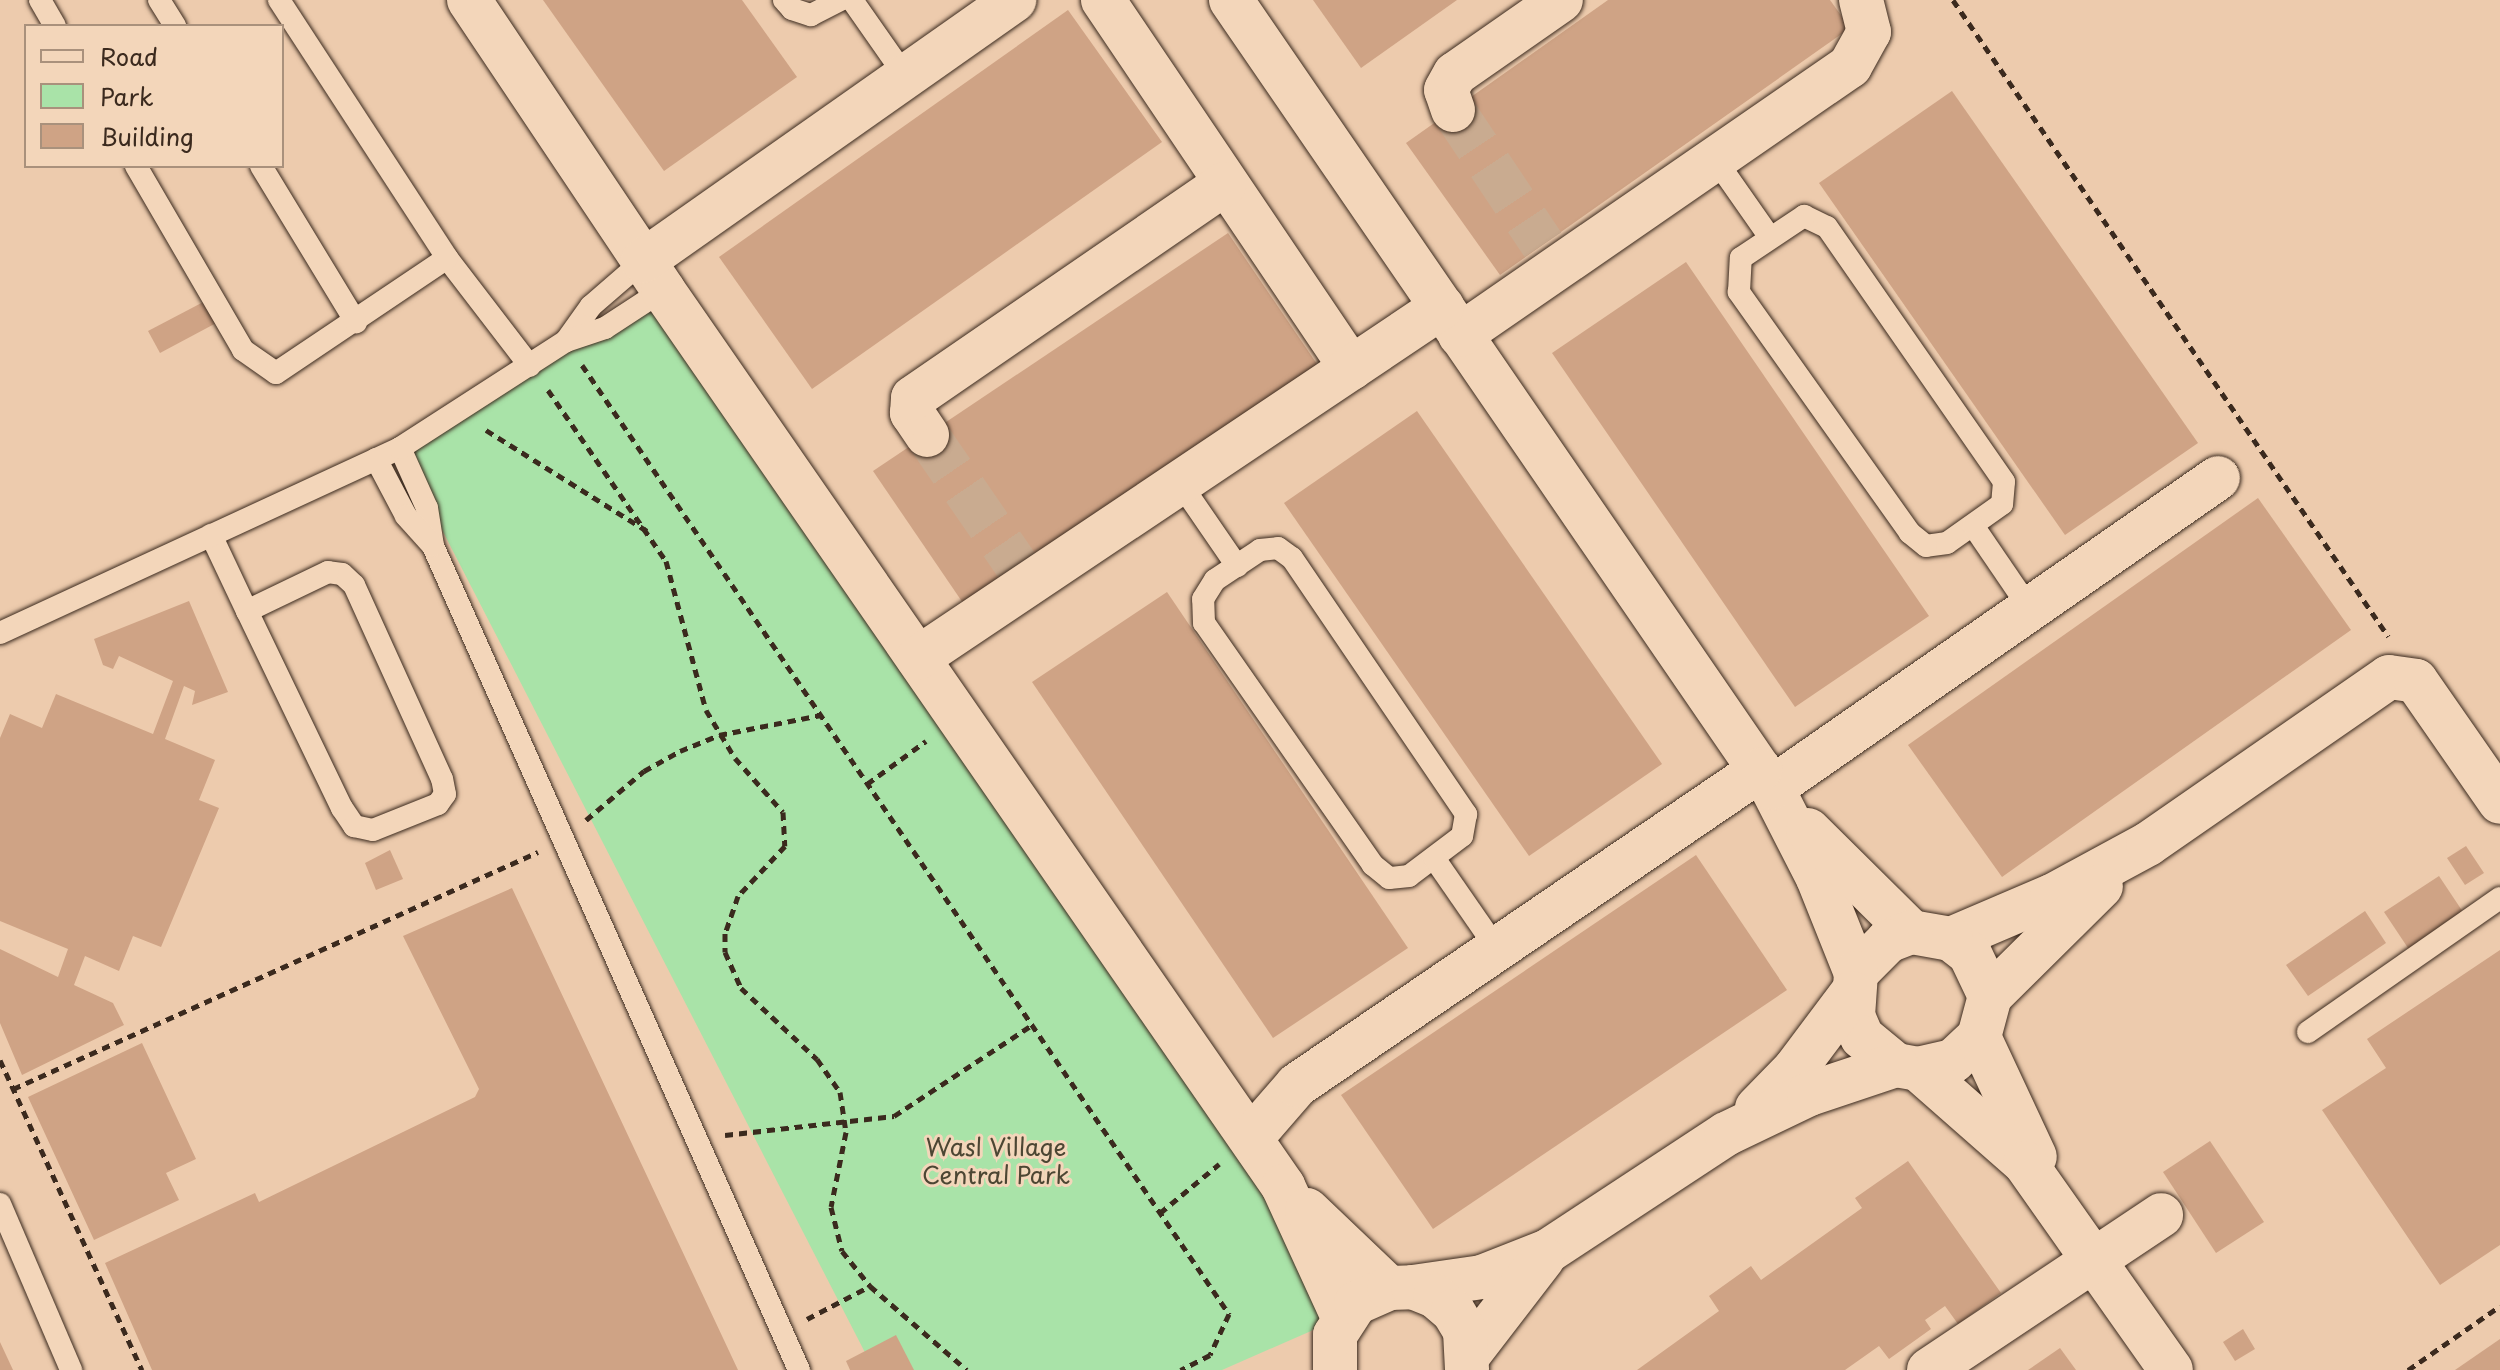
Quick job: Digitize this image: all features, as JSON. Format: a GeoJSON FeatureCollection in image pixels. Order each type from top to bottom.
{"type":"FeatureCollection","features":[{"type":"Feature","properties":{"kind":"street"},"geometry":{"type":"LineString","coordinates":[[469,0],[653,276],[1283,1186],[1401,1288],[1435,1296],[1453,1311],[1465,1331],[1468,1362]]}},
{"type":"Feature","properties":{"kind":"street"},"geometry":{"type":"LineString","coordinates":[[653,276],[906,77],[1014,0]]}},
{"type":"Feature","properties":{"kind":"street"},"geometry":{"type":"LineString","coordinates":[[1103,0],[1224,184],[1351,368]]}},
{"type":"Feature","properties":{"kind":"street"},"geometry":{"type":"LineString","coordinates":[[1231,0],[1766,779],[1818,878],[1854,983],[1862,1037],[1991,1129],[2055,1199]]}},
{"type":"Feature","properties":{"kind":"street"},"geometry":{"type":"LineString","coordinates":[[1453,110],[1446,90],[1455,74],[1561,0]]}},
{"type":"Feature","properties":{"kind":"street"},"geometry":{"type":"LineString","coordinates":[[918,658],[1024,576],[1180,483],[1351,368],[1451,321],[1551,256],[1715,159],[1850,66],[1869,32],[1861,0]]}},
{"type":"Feature","properties":{"kind":"street"},"geometry":{"type":"LineString","coordinates":[[927,435],[912,413],[913,398],[1224,184]]}},
{"type":"Feature","properties":{"kind":"street"},"geometry":{"type":"LineString","coordinates":[[1251,1138],[1297,1085],[1497,949],[2030,609],[2218,478]]}},
{"type":"Feature","properties":{"kind":"street"},"geometry":{"type":"LineString","coordinates":[[1726,1134],[1795,1069],[1854,983],[1888,941],[1931,936],[2052,896],[2148,844],[2378,683],[2401,675],[2416,681],[2500,802]]}},
{"type":"Feature","properties":{"kind":"street"},"geometry":{"type":"LineString","coordinates":[[1766,779],[1931,936],[1970,954],[1990,996]]}},
{"type":"Feature","properties":{"kind":"street"},"geometry":{"type":"LineString","coordinates":[[1332,1348],[1371,1293],[1482,1277],[1548,1251],[1726,1134],[1809,1094],[1907,1067],[1953,1061],[1979,1037],[1990,996],[2148,844]]}},
{"type":"Feature","properties":{"kind":"street"},"geometry":{"type":"LineString","coordinates":[[1979,1037],[2055,1199],[2171,1370]]}},
{"type":"Feature","properties":{"kind":"street"},"geometry":{"type":"LineString","coordinates":[[1283,1186],[1332,1348]]}},
{"type":"Feature","properties":{"kind":"street"},"geometry":{"type":"LineString","coordinates":[[1929,1370],[2161,1215]]}},
{"type":"Feature","properties":{"kind":"street"},"geometry":{"type":"LineString","coordinates":[[1468,1362],[1548,1251]]}},
{"type":"Feature","properties":{"kind":"lane"},"geometry":{"type":"LineString","coordinates":[[40,0],[54,24]]}},
{"type":"Feature","properties":{"kind":"lane"},"geometry":{"type":"LineString","coordinates":[[159,0],[174,24]]}},
{"type":"Feature","properties":{"kind":"lane"},"geometry":{"type":"LineString","coordinates":[[279,0],[447,258],[530,366]]}},
{"type":"Feature","properties":{"kind":"lane"},"geometry":{"type":"LineString","coordinates":[[784,0],[792,9],[811,15],[841,0]]}},
{"type":"Feature","properties":{"kind":"lane"},"geometry":{"type":"LineString","coordinates":[[852,0],[906,77]]}},
{"type":"Feature","properties":{"kind":"lane"},"geometry":{"type":"LineString","coordinates":[[1715,159],[1769,236]]}},
{"type":"Feature","properties":{"kind":"lane"},"geometry":{"type":"LineString","coordinates":[[137,168],[243,350],[276,373],[447,258]]}},
{"type":"Feature","properties":{"kind":"lane"},"geometry":{"type":"LineString","coordinates":[[262,168],[356,322]]}},
{"type":"Feature","properties":{"kind":"lane"},"geometry":{"type":"LineString","coordinates":[[1813,217],[1836,240],[2004,482],[2002,504],[1974,527],[1936,546],[1917,540],[1739,292],[1741,258],[1769,236],[1796,219],[1813,217]]}},
{"type":"Feature","properties":{"kind":"lane"},"geometry":{"type":"LineString","coordinates":[[566,341],[591,306],[653,276]]}},
{"type":"Feature","properties":{"kind":"lane"},"geometry":{"type":"LineString","coordinates":[[0,633],[400,448],[566,341],[605,328],[653,276]]}},
{"type":"Feature","properties":{"kind":"lane"},"geometry":{"type":"LineString","coordinates":[[400,448],[427,508],[433,546],[562,841],[799,1365]]}},
{"type":"Feature","properties":{"kind":"lane"},"geometry":{"type":"LineString","coordinates":[[376,459],[406,516],[433,546]]}},
{"type":"Feature","properties":{"kind":"lane"},"geometry":{"type":"LineString","coordinates":[[1180,483],[1237,566]]}},
{"type":"Feature","properties":{"kind":"lane"},"geometry":{"type":"LineString","coordinates":[[1974,527],[2030,609]]}},
{"type":"Feature","properties":{"kind":"lane"},"geometry":{"type":"LineString","coordinates":[[211,535],[247,611],[354,826],[373,830],[438,804],[445,794],[442,779],[354,585],[342,574],[328,572],[247,611]]}},
{"type":"Feature","properties":{"kind":"lane"},"geometry":{"type":"LineString","coordinates":[[1269,547],[1286,551],[1461,804],[1466,814],[1462,836],[1409,876],[1379,873],[1204,623],[1207,589],[1237,566],[1269,547]]}},
{"type":"Feature","properties":{"kind":"lane"},"geometry":{"type":"LineString","coordinates":[[1434,858],[1497,949]]}},
{"type":"Feature","properties":{"kind":"lane"},"geometry":{"type":"LineString","coordinates":[[2308,1032],[2497,908]]}},
{"type":"Feature","properties":{"kind":"lane"},"geometry":{"type":"LineString","coordinates":[[0,1204],[48,1310],[71,1370]]}},
{"type":"Feature","properties":{"kind":"lane"},"geometry":{"type":"LineString","coordinates":[[48,1310],[82,1370]]}},
{"type":"Feature","properties":{"kind":"path"},"geometry":{"type":"LineString","coordinates":[[1953,0],[2390,638],[2401,675]]}},
{"type":"Feature","properties":{"kind":"path"},"geometry":{"type":"LineString","coordinates":[[566,341],[1229,1314],[1210,1355],[1181,1370]]}},
{"type":"Feature","properties":{"kind":"path"},"geometry":{"type":"LineString","coordinates":[[530,366],[651,533],[678,591],[695,682],[719,735],[783,812],[788,829],[785,846],[738,896],[730,913],[725,943],[731,972],[748,995],[830,1074],[846,1122],[831,1207],[842,1251],[870,1286],[967,1370]]}},
{"type":"Feature","properties":{"kind":"path"},"geometry":{"type":"LineString","coordinates":[[458,412],[651,533]]}},
{"type":"Feature","properties":{"kind":"path"},"geometry":{"type":"LineString","coordinates":[[13,1089],[562,841],[644,771],[719,735],[821,715]]}},
{"type":"Feature","properties":{"kind":"path"},"geometry":{"type":"LineString","coordinates":[[867,784],[959,717]]}},
{"type":"Feature","properties":{"kind":"path"},"geometry":{"type":"LineString","coordinates":[[698,1138],[894,1116],[1032,1025]]}},
{"type":"Feature","properties":{"kind":"path"},"geometry":{"type":"LineString","coordinates":[[0,1060],[142,1370]]}},
{"type":"Feature","properties":{"kind":"path"},"geometry":{"type":"LineString","coordinates":[[1160,1213],[1251,1138]]}},
{"type":"Feature","properties":{"kind":"path"},"geometry":{"type":"LineString","coordinates":[[784,1330],[870,1286]]}},
{"type":"Feature","properties":{"kind":"path"},"geometry":{"type":"LineString","coordinates":[[2408,1370],[2500,1306]]}},
{"type":"Feature","properties":{"kind":"green space","name":"Wasl Village Central Park"},"geometry":{"type":"Polygon","coordinates":[[[663,290],[1343,1317],[1222,1370],[874,1370],[400,448],[663,290]]]}},
{"type":"Feature","properties":{"kind":"building"},"geometry":{"type":"Polygon","coordinates":[[[543,0],[742,0],[797,77],[664,171],[543,0]]]}},
{"type":"Feature","properties":{"kind":"building"},"geometry":{"type":"Polygon","coordinates":[[[1313,0],[1457,0],[1361,68],[1313,0]]]}},
{"type":"Feature","properties":{"kind":"building"},"geometry":{"type":"Polygon","coordinates":[[[1608,0],[1830,0],[1850,28],[1500,275],[1406,143],[1608,0]]]}},
{"type":"Feature","properties":{"kind":"building"},"geometry":{"type":"Polygon","coordinates":[[[1068,10],[1162,142],[812,389],[719,257],[1068,10]]]}},
{"type":"Feature","properties":{"kind":"building"},"geometry":{"type":"Polygon","coordinates":[[[1952,91],[2198,443],[2065,535],[1819,183],[1952,91]]]}},
{"type":"Feature","properties":{"kind":"building"},"geometry":{"type":"Polygon","coordinates":[[[1228,233],[1319,367],[965,606],[873,471],[1228,233]]]}},
{"type":"Feature","properties":{"kind":"building"},"geometry":{"type":"Polygon","coordinates":[[[1686,262],[1929,616],[1795,707],[1552,353],[1686,262]]]}},
{"type":"Feature","properties":{"kind":"building"},"geometry":{"type":"Polygon","coordinates":[[[209,299],[220,321],[160,353],[148,331],[209,299]]]}},
{"type":"Feature","properties":{"kind":"building"},"geometry":{"type":"Polygon","coordinates":[[[1417,411],[1662,764],[1529,856],[1284,503],[1417,411]]]}},
{"type":"Feature","properties":{"kind":"building"},"geometry":{"type":"Polygon","coordinates":[[[2258,498],[2351,630],[2002,877],[1908,745],[2258,498]]]}},
{"type":"Feature","properties":{"kind":"building"},"geometry":{"type":"Polygon","coordinates":[[[1167,592],[1408,948],[1273,1038],[1032,682],[1167,592]]]}},
{"type":"Feature","properties":{"kind":"building"},"geometry":{"type":"Polygon","coordinates":[[[189,601],[228,692],[192,705],[195,691],[184,686],[165,739],[215,760],[199,800],[219,808],[161,947],[133,936],[119,971],[85,956],[74,985],[113,1003],[124,1025],[22,1075],[0,1023],[0,949],[58,977],[68,949],[0,921],[0,738],[10,714],[42,728],[56,694],[153,734],[173,681],[119,656],[113,669],[103,665],[94,639],[189,601]]]}},
{"type":"Feature","properties":{"kind":"building"},"geometry":{"type":"Polygon","coordinates":[[[2466,846],[2484,873],[2465,885],[2447,858],[2466,846]]]}},
{"type":"Feature","properties":{"kind":"building"},"geometry":{"type":"Polygon","coordinates":[[[390,850],[403,879],[376,890],[365,863],[390,850]]]}},
{"type":"Feature","properties":{"kind":"building"},"geometry":{"type":"Polygon","coordinates":[[[1696,855],[1787,990],[1433,1229],[1341,1095],[1696,855]]]}},
{"type":"Feature","properties":{"kind":"building"},"geometry":{"type":"Polygon","coordinates":[[[2439,876],[2465,915],[2410,951],[2384,912],[2439,876]]]}},
{"type":"Feature","properties":{"kind":"building"},"geometry":{"type":"Polygon","coordinates":[[[512,888],[738,1370],[152,1370],[105,1263],[255,1193],[259,1202],[475,1097],[479,1089],[403,936],[512,888]]]}},
{"type":"Feature","properties":{"kind":"building"},"geometry":{"type":"Polygon","coordinates":[[[2365,911],[2386,943],[2308,996],[2286,965],[2365,911]]]}},
{"type":"Feature","properties":{"kind":"building"},"geometry":{"type":"Polygon","coordinates":[[[2500,950],[2500,1245],[2440,1285],[2322,1110],[2386,1068],[2367,1039],[2500,950]]]}},
{"type":"Feature","properties":{"kind":"building"},"geometry":{"type":"Polygon","coordinates":[[[142,1043],[196,1159],[166,1173],[179,1200],[94,1240],[28,1097],[142,1043]]]}},
{"type":"Feature","properties":{"kind":"building"},"geometry":{"type":"Polygon","coordinates":[[[2210,1141],[2264,1222],[2216,1253],[2163,1172],[2210,1141]]]}},
{"type":"Feature","properties":{"kind":"building"},"geometry":{"type":"Polygon","coordinates":[[[1908,1161],[2001,1293],[1958,1324],[1945,1306],[1925,1320],[1931,1329],[1889,1359],[1879,1346],[1845,1370],[1637,1370],[1719,1311],[1709,1296],[1751,1266],[1761,1280],[1862,1208],[1855,1198],[1908,1161]]]}},
{"type":"Feature","properties":{"kind":"building"},"geometry":{"type":"Polygon","coordinates":[[[2243,1329],[2255,1349],[2235,1361],[2223,1342],[2243,1329]]]}},
{"type":"Feature","properties":{"kind":"building"},"geometry":{"type":"Polygon","coordinates":[[[896,1335],[914,1370],[850,1370],[846,1361],[896,1335]]]}},
{"type":"Feature","properties":{"kind":"building"},"geometry":{"type":"Polygon","coordinates":[[[2500,1339],[2500,1370],[2455,1370],[2500,1339]]]}},
{"type":"Feature","properties":{"kind":"building"},"geometry":{"type":"Polygon","coordinates":[[[0,1342],[13,1370],[0,1370],[0,1342]]]}},
{"type":"Feature","properties":{"kind":"building"},"geometry":{"type":"Polygon","coordinates":[[[2060,1348],[2076,1370],[2028,1370],[2060,1348]]]}},
{"type":"Feature","properties":{"kind":"tunnel"},"geometry":{"type":"LineString","coordinates":[[1453,110],[1543,245]]}},
{"type":"Feature","properties":{"kind":"tunnel"},"geometry":{"type":"LineString","coordinates":[[927,435],[1019,569]]}}]}
